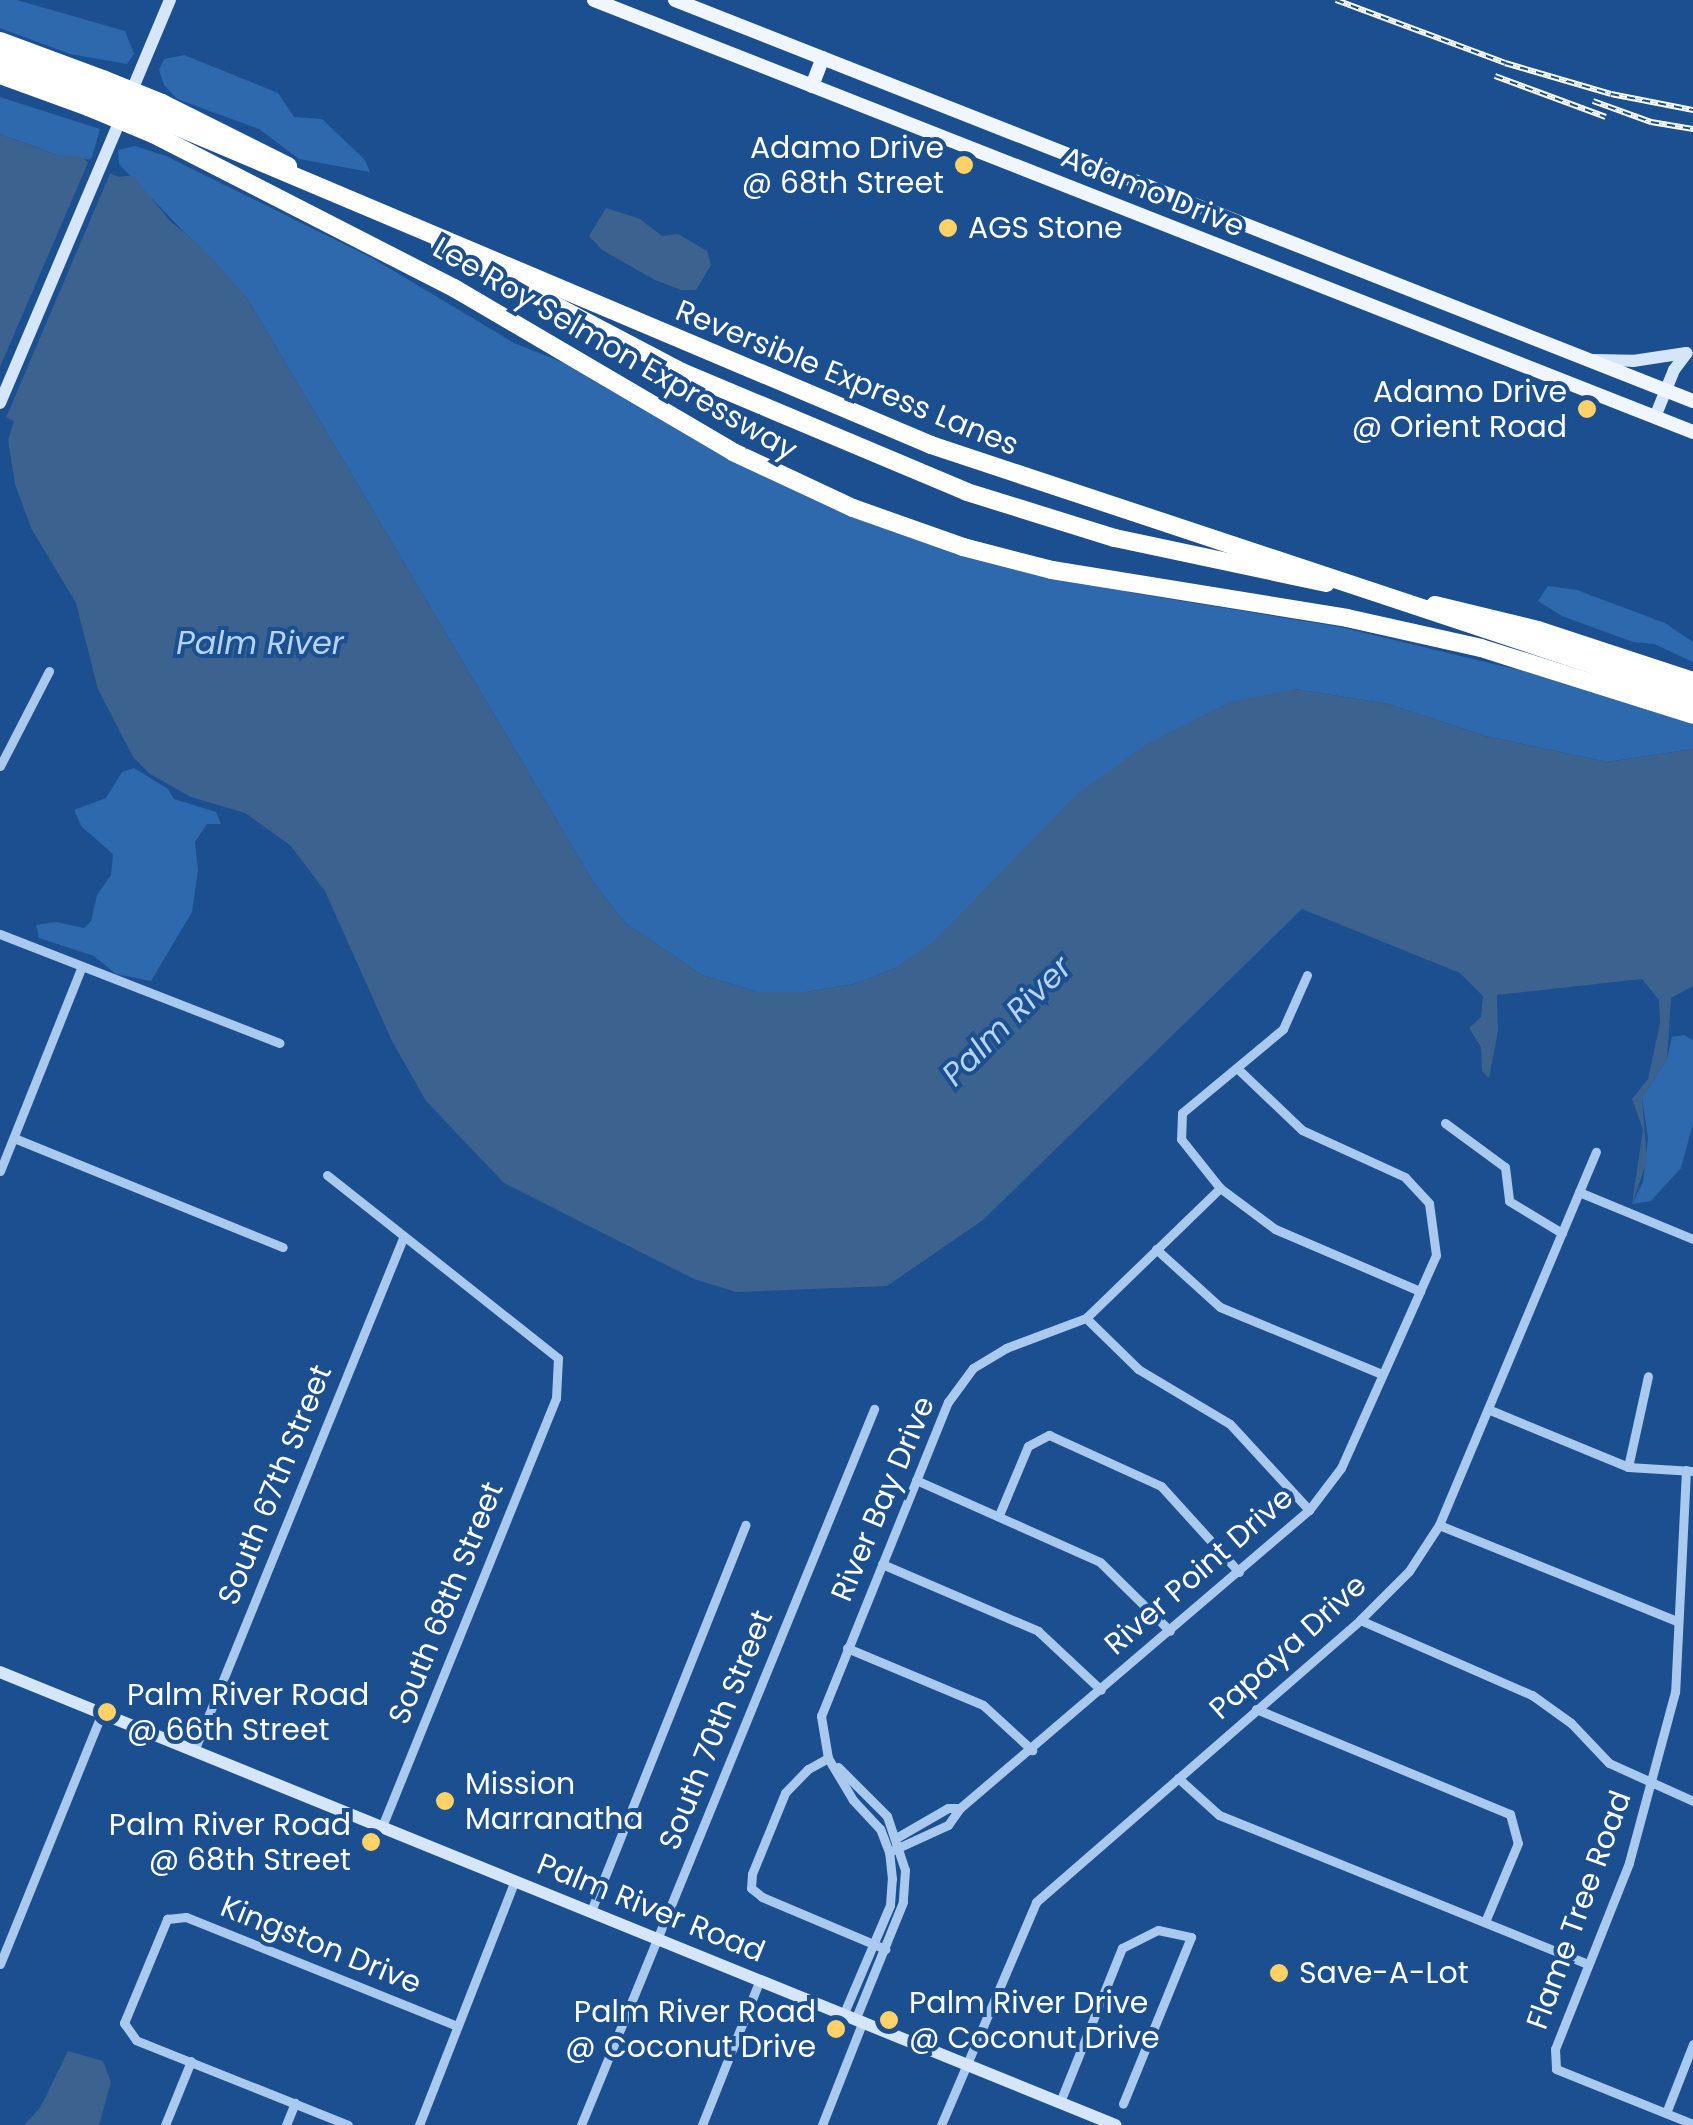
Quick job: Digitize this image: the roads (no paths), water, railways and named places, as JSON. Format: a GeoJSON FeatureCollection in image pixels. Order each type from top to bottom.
{"type":"FeatureCollection","features":[{"type":"Feature","properties":{"kind":"highway","name":"Lee Roy Selmon Expressway"},"geometry":{"type":"LineString","coordinates":[[0,41],[162,103],[682,372],[967,492],[1148,546],[1538,630],[1693,681]]}},
{"type":"Feature","properties":{"kind":"highway","name":"Reversible Express Lanes"},"geometry":{"type":"LineString","coordinates":[[0,58],[114,100],[931,445],[1693,698]]}},
{"type":"Feature","properties":{"kind":"highway","name":"Lee Roy Selmon Expressway"},"geometry":{"type":"LineString","coordinates":[[0,75],[153,134],[454,288],[733,452],[853,508],[950,542],[1064,573],[1347,618],[1466,644],[1577,675],[1693,715]]}},
{"type":"Feature","properties":{"kind":"main road","name":"Adamo Drive"},"geometry":{"type":"LineString","coordinates":[[594,0],[1693,432]]}},
{"type":"Feature","properties":{"kind":"main road","name":"Adamo Drive"},"geometry":{"type":"LineString","coordinates":[[676,0],[1693,401]]}},
{"type":"Feature","properties":{"kind":"main road"},"geometry":{"type":"LineString","coordinates":[[812,86],[823,58]]}},
{"type":"Feature","properties":{"kind":"main road"},"geometry":{"type":"LineString","coordinates":[[1112,206],[1113,174]]}},
{"type":"Feature","properties":{"kind":"main road"},"geometry":{"type":"LineString","coordinates":[[1426,330],[1436,302]]}},
{"type":"Feature","properties":{"kind":"street"},"geometry":{"type":"LineString","coordinates":[[0,403],[170,0]]}},
{"type":"Feature","properties":{"kind":"street"},"geometry":{"type":"LineString","coordinates":[[1584,360],[1633,361],[1690,352]]}},
{"type":"Feature","properties":{"kind":"street"},"geometry":{"type":"LineString","coordinates":[[1657,418],[1665,390],[1690,352]]}},
{"type":"Feature","properties":{"kind":"street"},"geometry":{"type":"LineString","coordinates":[[0,766],[49,671]]}},
{"type":"Feature","properties":{"kind":"street"},"geometry":{"type":"LineString","coordinates":[[0,934],[280,1043]]}},
{"type":"Feature","properties":{"kind":"street"},"geometry":{"type":"LineString","coordinates":[[0,1172],[82,968]]}},
{"type":"Feature","properties":{"kind":"street"},"geometry":{"type":"LineString","coordinates":[[1306,975],[1283,1030],[1182,1113],[1182,1140],[1220,1188],[1275,1229],[1420,1291]]}},
{"type":"Feature","properties":{"kind":"street","name":"River Point Drive"},"geometry":{"type":"LineString","coordinates":[[893,1845],[948,1825],[960,1808],[1309,1510],[1341,1468],[1436,1255],[1429,1202],[1405,1177],[1302,1130],[1239,1070]]}},
{"type":"Feature","properties":{"kind":"street"},"geometry":{"type":"LineString","coordinates":[[1445,1123],[1505,1166],[1509,1201],[1562,1233]]}},
{"type":"Feature","properties":{"kind":"street"},"geometry":{"type":"LineString","coordinates":[[14,1138],[284,1248]]}},
{"type":"Feature","properties":{"kind":"street","name":"Papaya Drive"},"geometry":{"type":"LineString","coordinates":[[941,2125],[1036,1902],[1360,1620],[1409,1571],[1439,1525],[1596,1152]]}},
{"type":"Feature","properties":{"kind":"street"},"geometry":{"type":"LineString","coordinates":[[327,1175],[403,1238]]}},
{"type":"Feature","properties":{"kind":"street","name":"River Bay Drive"},"geometry":{"type":"LineString","coordinates":[[893,1845],[828,1758],[820,1716],[948,1402],[973,1368],[1006,1348],[1086,1318],[1220,1188]]}},
{"type":"Feature","properties":{"kind":"street"},"geometry":{"type":"LineString","coordinates":[[1579,1192],[1693,1239]]}},
{"type":"Feature","properties":{"kind":"street","name":"South 68th Street"},"geometry":{"type":"LineString","coordinates":[[382,1827],[556,1398],[558,1358],[403,1238]]}},
{"type":"Feature","properties":{"kind":"street","name":"South 67th Street"},"geometry":{"type":"LineString","coordinates":[[194,1750],[403,1238]]}},
{"type":"Feature","properties":{"kind":"street"},"geometry":{"type":"LineString","coordinates":[[1156,1249],[1220,1306],[1382,1374]]}},
{"type":"Feature","properties":{"kind":"street"},"geometry":{"type":"LineString","coordinates":[[1086,1318],[1138,1369],[1230,1424],[1309,1510]]}},
{"type":"Feature","properties":{"kind":"street"},"geometry":{"type":"LineString","coordinates":[[1628,1467],[1648,1376]]}},
{"type":"Feature","properties":{"kind":"street","name":"South 70th Street"},"geometry":{"type":"LineString","coordinates":[[581,2125],[874,1409]]}},
{"type":"Feature","properties":{"kind":"street"},"geometry":{"type":"LineString","coordinates":[[1490,1410],[1628,1467],[1690,1470]]}},
{"type":"Feature","properties":{"kind":"street"},"geometry":{"type":"LineString","coordinates":[[999,1515],[1028,1446],[1050,1435],[1161,1486],[1239,1572]]}},
{"type":"Feature","properties":{"kind":"street","name":"Flame Tree Road"},"geometry":{"type":"LineString","coordinates":[[1666,2113],[1556,2070],[1555,2049],[1629,1863],[1675,1692],[1690,1470]]}},
{"type":"Feature","properties":{"kind":"street"},"geometry":{"type":"LineString","coordinates":[[916,1480],[1100,1562],[1170,1632]]}},
{"type":"Feature","properties":{"kind":"street"},"geometry":{"type":"LineString","coordinates":[[591,1910],[745,1525]]}},
{"type":"Feature","properties":{"kind":"street"},"geometry":{"type":"LineString","coordinates":[[1439,1525],[1677,1621]]}},
{"type":"Feature","properties":{"kind":"street"},"geometry":{"type":"LineString","coordinates":[[882,1564],[1038,1631],[1102,1690]]}},
{"type":"Feature","properties":{"kind":"street"},"geometry":{"type":"LineString","coordinates":[[1360,1620],[1532,1695],[1571,1723],[1609,1763],[1693,1801]]}},
{"type":"Feature","properties":{"kind":"street"},"geometry":{"type":"LineString","coordinates":[[847,1648],[983,1705],[1032,1750]]}},
{"type":"Feature","properties":{"kind":"street","name":"Palm River Road"},"geometry":{"type":"LineString","coordinates":[[0,1672],[1060,2102],[1079,2118],[1115,2125]]}},
{"type":"Feature","properties":{"kind":"street"},"geometry":{"type":"LineString","coordinates":[[1256,1709],[1510,1814],[1518,1843],[1485,1922]]}},
{"type":"Feature","properties":{"kind":"street"},"geometry":{"type":"LineString","coordinates":[[0,1964],[102,1713]]}},
{"type":"Feature","properties":{"kind":"street"},"geometry":{"type":"LineString","coordinates":[[828,1758],[808,1769],[785,1794],[752,1874],[751,1888],[762,1897],[885,1949]]}},
{"type":"Feature","properties":{"kind":"street"},"geometry":{"type":"LineString","coordinates":[[1178,1778],[1220,1815],[1587,1964]]}},
{"type":"Feature","properties":{"kind":"street"},"geometry":{"type":"LineString","coordinates":[[822,2125],[874,1944],[890,1905],[893,1845]]}},
{"type":"Feature","properties":{"kind":"street"},"geometry":{"type":"LineString","coordinates":[[854,2018],[903,1902],[893,1845]]}},
{"type":"Feature","properties":{"kind":"street"},"geometry":{"type":"LineString","coordinates":[[419,2125],[515,1880]]}},
{"type":"Feature","properties":{"kind":"street","name":"Kingston Drive"},"geometry":{"type":"LineString","coordinates":[[348,2125],[136,2040],[124,2022],[167,1919],[186,1917],[458,2026]]}},
{"type":"Feature","properties":{"kind":"street"},"geometry":{"type":"LineString","coordinates":[[1060,2102],[1122,1948],[1158,1930],[1191,1937],[1123,2104]]}},
{"type":"Feature","properties":{"kind":"street"},"geometry":{"type":"LineString","coordinates":[[702,2125],[760,1979]]}},
{"type":"Feature","properties":{"kind":"street"},"geometry":{"type":"LineString","coordinates":[[1693,2044],[1666,2113],[1693,2124]]}},
{"type":"Feature","properties":{"kind":"street"},"geometry":{"type":"LineString","coordinates":[[165,2125],[190,2061]]}},
{"type":"Feature","properties":{"kind":"street"},"geometry":{"type":"LineString","coordinates":[[286,2125],[295,2104]]}},
{"type":"Feature","properties":{"kind":"water","name":"Palm River"},"geometry":{"type":"Polygon","coordinates":[[[0,134],[57,155],[80,156],[95,168],[120,177],[133,175],[169,220],[206,251],[247,298],[594,883],[624,922],[702,975],[757,992],[806,992],[854,984],[896,968],[936,939],[1076,795],[1147,744],[1230,702],[1295,689],[1388,704],[1485,736],[1607,762],[1693,749],[1693,986],[1671,998],[1667,1059],[1642,1098],[1647,1161],[1632,1204],[1643,1130],[1632,1099],[1648,1079],[1660,1023],[1659,1000],[1642,979],[1497,995],[1498,1031],[1489,1078],[1482,1071],[1481,1047],[1469,1028],[1481,1017],[1483,996],[1460,973],[1302,909],[983,1220],[887,1286],[736,1292],[694,1279],[504,1183],[426,1101],[392,1041],[325,891],[290,845],[245,813],[191,797],[150,774],[133,757],[98,689],[76,603],[31,528],[15,484],[8,440],[14,421],[0,415],[0,134]]]}},
{"type":"Feature","properties":{"kind":"water"},"geometry":{"type":"Polygon","coordinates":[[[606,208],[640,219],[662,236],[678,234],[707,251],[711,265],[696,290],[681,290],[655,280],[602,250],[589,236],[606,208]]]}},
{"type":"Feature","properties":{"kind":"water"},"geometry":{"type":"Polygon","coordinates":[[[68,2051],[103,2061],[111,2082],[99,2125],[24,2125],[40,2108],[68,2051]]]}},
{"type":"Feature","properties":{"kind":"railway"},"geometry":{"type":"LineString","coordinates":[[1336,0],[1505,63],[1611,94],[1693,110]]}},
{"type":"Feature","properties":{"kind":"railway"},"geometry":{"type":"LineString","coordinates":[[1495,76],[1606,117]]}},
{"type":"Feature","properties":{"kind":"railway"},"geometry":{"type":"LineString","coordinates":[[1593,101],[1651,122],[1693,129]]}},
{"type":"Feature","properties":{"kind":"place","name":"Adamo Drive @ 68th Street"},"geometry":{"type":"Point","coordinates":[964,165]}},
{"type":"Feature","properties":{"kind":"place","name":"AGS Stone"},"geometry":{"type":"Point","coordinates":[948,228]}},
{"type":"Feature","properties":{"kind":"place","name":"Adamo Drive @ Orient Road"},"geometry":{"type":"Point","coordinates":[1587,409]}},
{"type":"Feature","properties":{"kind":"place","name":"Palm River Road @ 66th Street"},"geometry":{"type":"Point","coordinates":[107,1712]}},
{"type":"Feature","properties":{"kind":"place","name":"Mission Marranatha"},"geometry":{"type":"Point","coordinates":[445,1801]}},
{"type":"Feature","properties":{"kind":"place","name":"Palm River Road @ 68th Street"},"geometry":{"type":"Point","coordinates":[371,1842]}},
{"type":"Feature","properties":{"kind":"place","name":"Save-A-Lot"},"geometry":{"type":"Point","coordinates":[1279,1973]}},
{"type":"Feature","properties":{"kind":"place","name":"Palm River Drive @ Coconut Drive"},"geometry":{"type":"Point","coordinates":[889,2020]}},
{"type":"Feature","properties":{"kind":"place","name":"Palm River Road @ Coconut Drive"},"geometry":{"type":"Point","coordinates":[836,2029]}}]}
